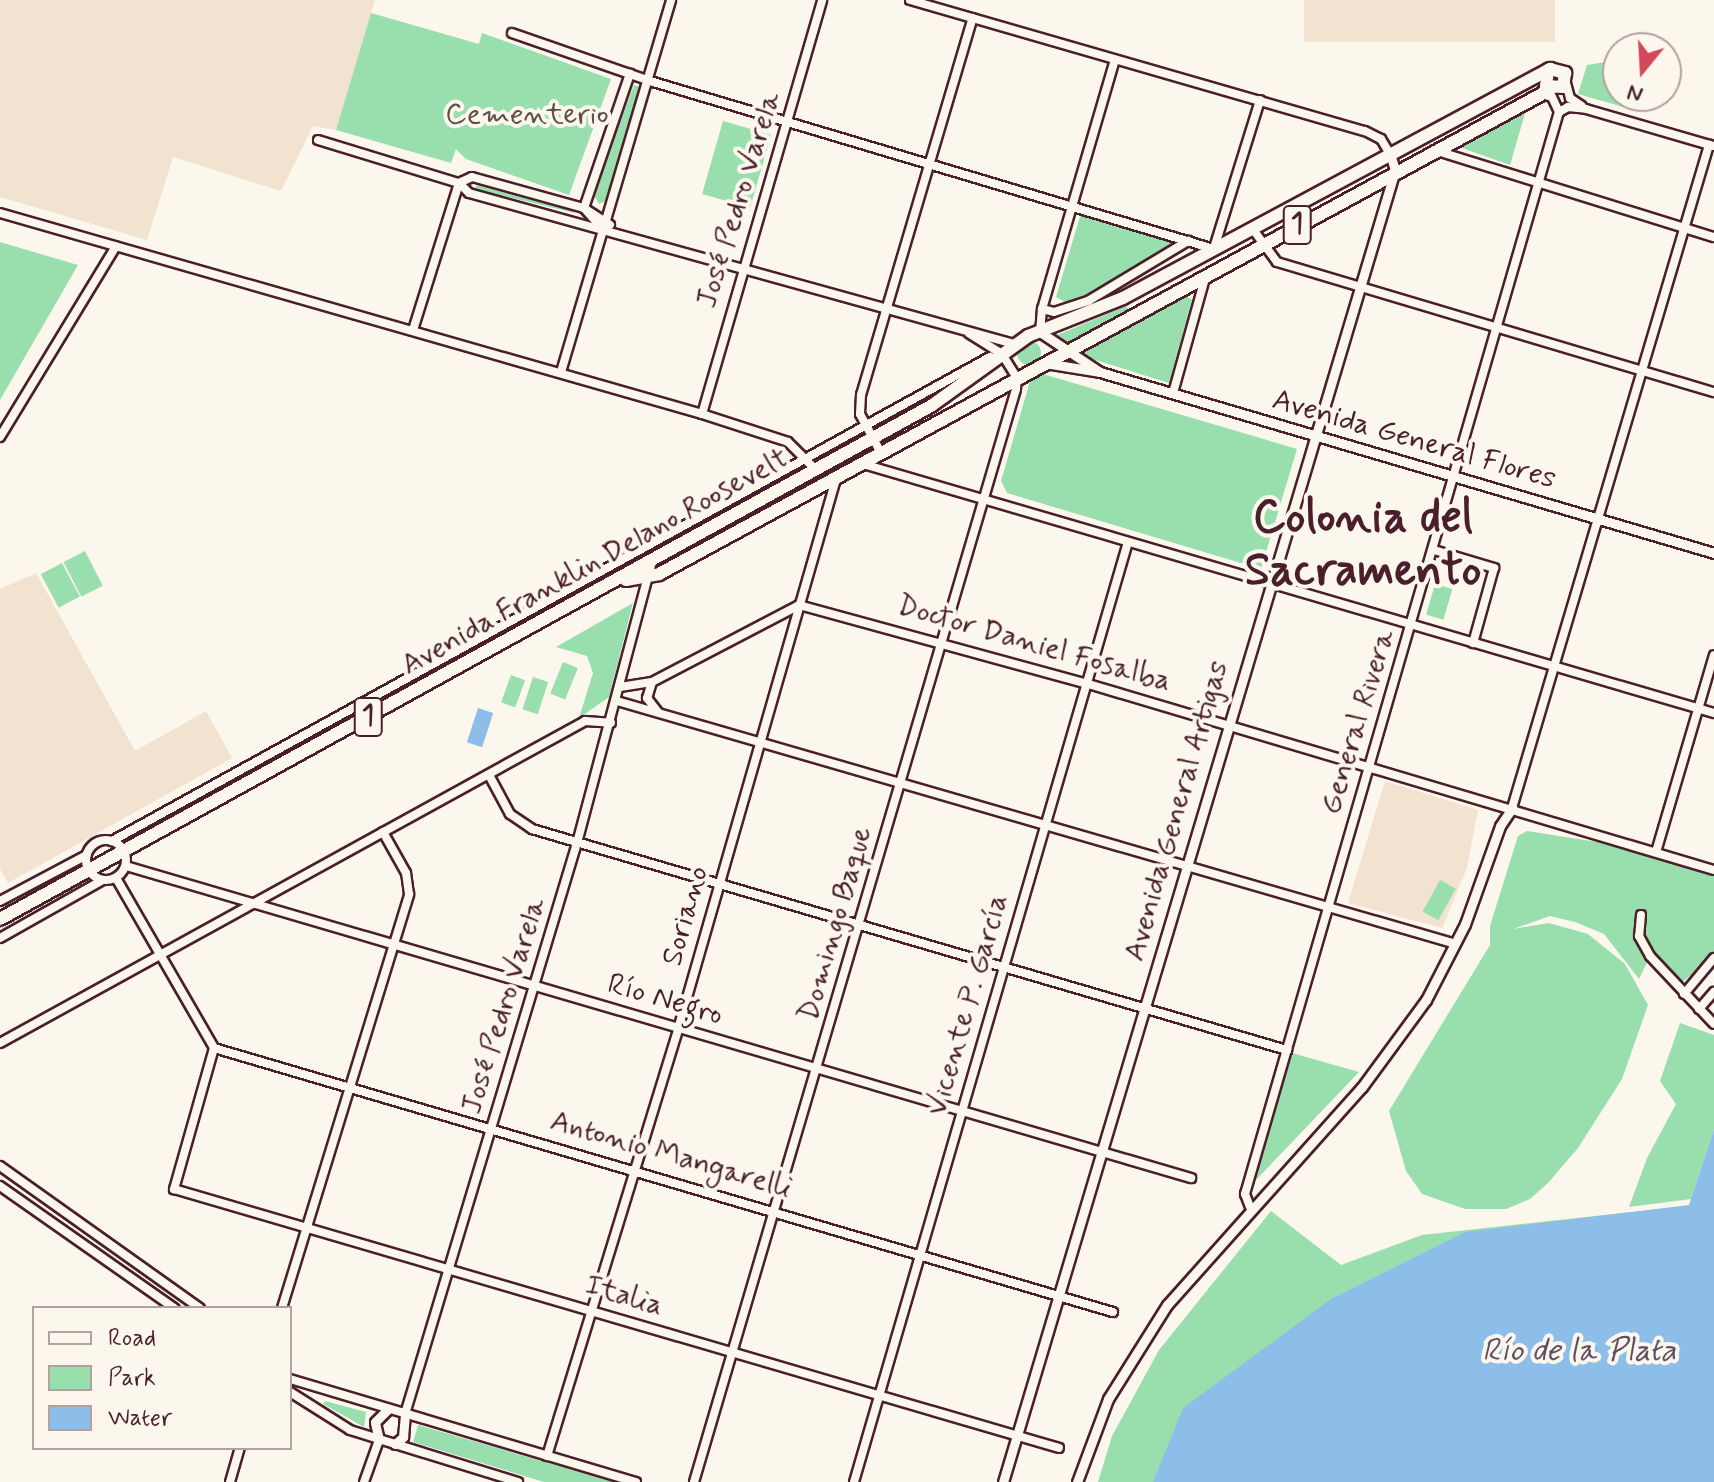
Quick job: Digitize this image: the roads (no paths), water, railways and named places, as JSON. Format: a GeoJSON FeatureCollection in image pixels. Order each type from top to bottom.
{"type":"FeatureCollection","features":[{"type":"Feature","properties":{"kind":"main road"},"geometry":{"type":"LineString","coordinates":[[1546,91],[1544,80],[1548,70],[1562,71],[1566,82]]}},
{"type":"Feature","properties":{"kind":"main road","name":"1"},"geometry":{"type":"LineString","coordinates":[[1040,332],[1123,298],[1548,70]]}},
{"type":"Feature","properties":{"kind":"main road","name":"1"},"geometry":{"type":"LineString","coordinates":[[1045,363],[1489,119],[1566,82]]}},
{"type":"Feature","properties":{"kind":"main road"},"geometry":{"type":"LineString","coordinates":[[1482,104],[1489,119]]}},
{"type":"Feature","properties":{"kind":"main road","name":"Avenida Franklin Delano Roosevelt"},"geometry":{"type":"LineString","coordinates":[[0,919],[812,471],[869,432],[963,386],[1001,353],[1040,332]]}},
{"type":"Feature","properties":{"kind":"main road","name":"Avenida Franklin Delano Roosevelt"},"geometry":{"type":"LineString","coordinates":[[654,574],[1045,363]]}},
{"type":"Feature","properties":{"kind":"main road","name":"1"},"geometry":{"type":"LineString","coordinates":[[611,583],[654,574]]}},
{"type":"Feature","properties":{"kind":"street"},"geometry":{"type":"LineString","coordinates":[[561,372],[650,81],[671,0]]}},
{"type":"Feature","properties":{"kind":"street","name":"José Pedro Varela"},"geometry":{"type":"LineString","coordinates":[[702,414],[822,0]]}},
{"type":"Feature","properties":{"kind":"street"},"geometry":{"type":"LineString","coordinates":[[910,0],[1365,131],[1381,139],[1395,170]]}},
{"type":"Feature","properties":{"kind":"street"},"geometry":{"type":"LineString","coordinates":[[881,453],[869,432],[859,403],[973,18]]}},
{"type":"Feature","properties":{"kind":"street"},"geometry":{"type":"LineString","coordinates":[[512,33],[650,81],[932,161],[1214,249],[1224,265]]}},
{"type":"Feature","properties":{"kind":"street"},"geometry":{"type":"LineString","coordinates":[[1040,332],[1042,309],[1115,60]]}},
{"type":"Feature","properties":{"kind":"street"},"geometry":{"type":"LineString","coordinates":[[584,208],[630,74]]}},
{"type":"Feature","properties":{"kind":"street"},"geometry":{"type":"LineString","coordinates":[[1566,82],[1572,101],[1586,109]]}},
{"type":"Feature","properties":{"kind":"street"},"geometry":{"type":"LineString","coordinates":[[1077,1482],[1099,1417],[1145,1336],[1250,1207],[1393,1049],[1456,944],[1500,826],[1512,808],[1711,146],[1586,109],[1568,107],[1559,112],[1546,91]]}},
{"type":"Feature","properties":{"kind":"street"},"geometry":{"type":"LineString","coordinates":[[1214,249],[1260,100]]}},
{"type":"Feature","properties":{"kind":"street","name":"General Rivera"},"geometry":{"type":"LineString","coordinates":[[1250,1207],[1245,1194],[1500,328],[1559,112]]}},
{"type":"Feature","properties":{"kind":"street"},"geometry":{"type":"LineString","coordinates":[[318,140],[459,183],[469,193],[607,226],[885,310],[1014,344]]}},
{"type":"Feature","properties":{"kind":"street"},"geometry":{"type":"LineString","coordinates":[[1433,150],[1714,237]]}},
{"type":"Feature","properties":{"kind":"street","name":"Avenida General Artigas"},"geometry":{"type":"LineString","coordinates":[[1003,1482],[1395,170]]}},
{"type":"Feature","properties":{"kind":"street"},"geometry":{"type":"LineString","coordinates":[[413,330],[459,183],[472,177],[584,208],[607,226]]}},
{"type":"Feature","properties":{"kind":"street"},"geometry":{"type":"LineString","coordinates":[[0,213],[561,372],[788,442],[807,458],[817,488]]}},
{"type":"Feature","properties":{"kind":"street"},"geometry":{"type":"LineString","coordinates":[[1252,228],[1277,262],[1714,392]]}},
{"type":"Feature","properties":{"kind":"street"},"geometry":{"type":"LineString","coordinates":[[1042,309],[1054,312],[1088,301],[1188,241]]}},
{"type":"Feature","properties":{"kind":"street"},"geometry":{"type":"LineString","coordinates":[[0,437],[116,246]]}},
{"type":"Feature","properties":{"kind":"street"},"geometry":{"type":"LineString","coordinates":[[1173,393],[1207,274]]}},
{"type":"Feature","properties":{"kind":"street","name":"Avenida General Flores"},"geometry":{"type":"LineString","coordinates":[[1040,332],[1064,352],[1100,372]]}},
{"type":"Feature","properties":{"kind":"street"},"geometry":{"type":"LineString","coordinates":[[969,333],[1001,353],[1017,378]]}},
{"type":"Feature","properties":{"kind":"street","name":"Avenida General Flores"},"geometry":{"type":"LineString","coordinates":[[1045,363],[1100,372],[1714,553]]}},
{"type":"Feature","properties":{"kind":"street","name":"Domingo Baque"},"geometry":{"type":"LineString","coordinates":[[694,1482],[986,501],[1017,378]]}},
{"type":"Feature","properties":{"kind":"street"},"geometry":{"type":"LineString","coordinates":[[0,901],[87,855],[97,842],[112,841],[807,458],[869,432]]}},
{"type":"Feature","properties":{"kind":"street"},"geometry":{"type":"LineString","coordinates":[[862,464],[1714,713]]}},
{"type":"Feature","properties":{"kind":"street","name":"Soriano"},"geometry":{"type":"LineString","coordinates":[[547,1456],[632,1168],[678,1029],[836,478]]}},
{"type":"Feature","properties":{"kind":"street","name":"Vicente P. García"},"geometry":{"type":"LineString","coordinates":[[854,1482],[1128,542]]}},
{"type":"Feature","properties":{"kind":"street"},"geometry":{"type":"LineString","coordinates":[[646,546],[653,560]]}},
{"type":"Feature","properties":{"kind":"street"},"geometry":{"type":"LineString","coordinates":[[1434,550],[1494,568],[1473,643]]}},
{"type":"Feature","properties":{"kind":"street","name":"José Pedro Varela"},"geometry":{"type":"LineString","coordinates":[[395,1444],[403,1437],[405,1414],[577,843],[654,574],[653,560]]}},
{"type":"Feature","properties":{"kind":"street"},"geometry":{"type":"LineString","coordinates":[[620,687],[652,682],[799,605]]}},
{"type":"Feature","properties":{"kind":"street","name":"Doctor Daniel Fosalba"},"geometry":{"type":"LineString","coordinates":[[799,605],[1085,683],[1714,870]]}},
{"type":"Feature","properties":{"kind":"street"},"geometry":{"type":"LineString","coordinates":[[1656,852],[1714,655]]}},
{"type":"Feature","properties":{"kind":"street"},"geometry":{"type":"LineString","coordinates":[[652,682],[647,698],[659,712]]}},
{"type":"Feature","properties":{"kind":"street"},"geometry":{"type":"LineString","coordinates":[[617,701],[1045,828],[1456,944]]}},
{"type":"Feature","properties":{"kind":"street"},"geometry":{"type":"LineString","coordinates":[[0,1043],[585,721],[611,723]]}},
{"type":"Feature","properties":{"kind":"street"},"geometry":{"type":"LineString","coordinates":[[254,762],[262,775]]}},
{"type":"Feature","properties":{"kind":"street"},"geometry":{"type":"LineString","coordinates":[[489,775],[518,822],[577,843],[1287,1050]]}},
{"type":"Feature","properties":{"kind":"street"},"geometry":{"type":"LineString","coordinates":[[205,789],[213,802]]}},
{"type":"Feature","properties":{"kind":"street"},"geometry":{"type":"LineString","coordinates":[[283,1306],[410,887],[383,832]]}},
{"type":"Feature","properties":{"kind":"street"},"geometry":{"type":"LineString","coordinates":[[0,938],[103,880],[116,878],[126,866],[124,851],[112,841]]}},
{"type":"Feature","properties":{"kind":"street"},"geometry":{"type":"LineString","coordinates":[[87,855],[88,870],[103,880]]}},
{"type":"Feature","properties":{"kind":"street","name":"Río Negro"},"geometry":{"type":"LineString","coordinates":[[126,866],[1191,1178]]}},
{"type":"Feature","properties":{"kind":"street"},"geometry":{"type":"LineString","coordinates":[[116,878],[158,956],[214,1048]]}},
{"type":"Feature","properties":{"kind":"street"},"geometry":{"type":"LineString","coordinates":[[20,891],[35,918]]}},
{"type":"Feature","properties":{"kind":"street"},"geometry":{"type":"LineString","coordinates":[[1641,915],[1643,944],[1684,994],[1714,1024]]}},
{"type":"Feature","properties":{"kind":"street"},"geometry":{"type":"LineString","coordinates":[[1684,994],[1714,958]]}},
{"type":"Feature","properties":{"kind":"street"},"geometry":{"type":"LineString","coordinates":[[1699,1009],[1714,992]]}},
{"type":"Feature","properties":{"kind":"street","name":"Antonio Mangarelli"},"geometry":{"type":"LineString","coordinates":[[214,1048],[632,1168],[1113,1312]]}},
{"type":"Feature","properties":{"kind":"street","name":"Italia"},"geometry":{"type":"LineString","coordinates":[[214,1048],[174,1189],[1059,1448]]}},
{"type":"Feature","properties":{"kind":"street"},"geometry":{"type":"LineString","coordinates":[[0,1166],[197,1306]]}},
{"type":"Feature","properties":{"kind":"street"},"geometry":{"type":"LineString","coordinates":[[0,1186],[171,1306]]}},
{"type":"Feature","properties":{"kind":"street"},"geometry":{"type":"LineString","coordinates":[[292,1380],[636,1482]]}},
{"type":"Feature","properties":{"kind":"street"},"geometry":{"type":"LineString","coordinates":[[292,1393],[350,1430],[518,1482]]}},
{"type":"Feature","properties":{"kind":"street"},"geometry":{"type":"LineString","coordinates":[[364,1482],[379,1440],[375,1422],[388,1409]]}},
{"type":"Feature","properties":{"kind":"street"},"geometry":{"type":"LineString","coordinates":[[230,1482],[239,1450]]}},
{"type":"Feature","properties":{"kind":"water"},"geometry":{"type":"Polygon","coordinates":[[[478,708],[493,713],[482,747],[467,742],[478,708]]]}},
{"type":"Feature","properties":{"kind":"water","name":"Río de la Plata"},"geometry":{"type":"Polygon","coordinates":[[[1714,1129],[1714,1482],[1153,1482],[1183,1408],[1331,1299],[1465,1232],[1689,1205],[1714,1129]]]}},
{"type":"Feature","properties":{"kind":"district","name":"Colonia del Sacramento"},"geometry":{"type":"Point","coordinates":[1363,546]}},
{"type":"Feature","properties":{"kind":"park label","name":"Cementerio"},"geometry":{"type":"Point","coordinates":[527,115]}}]}
